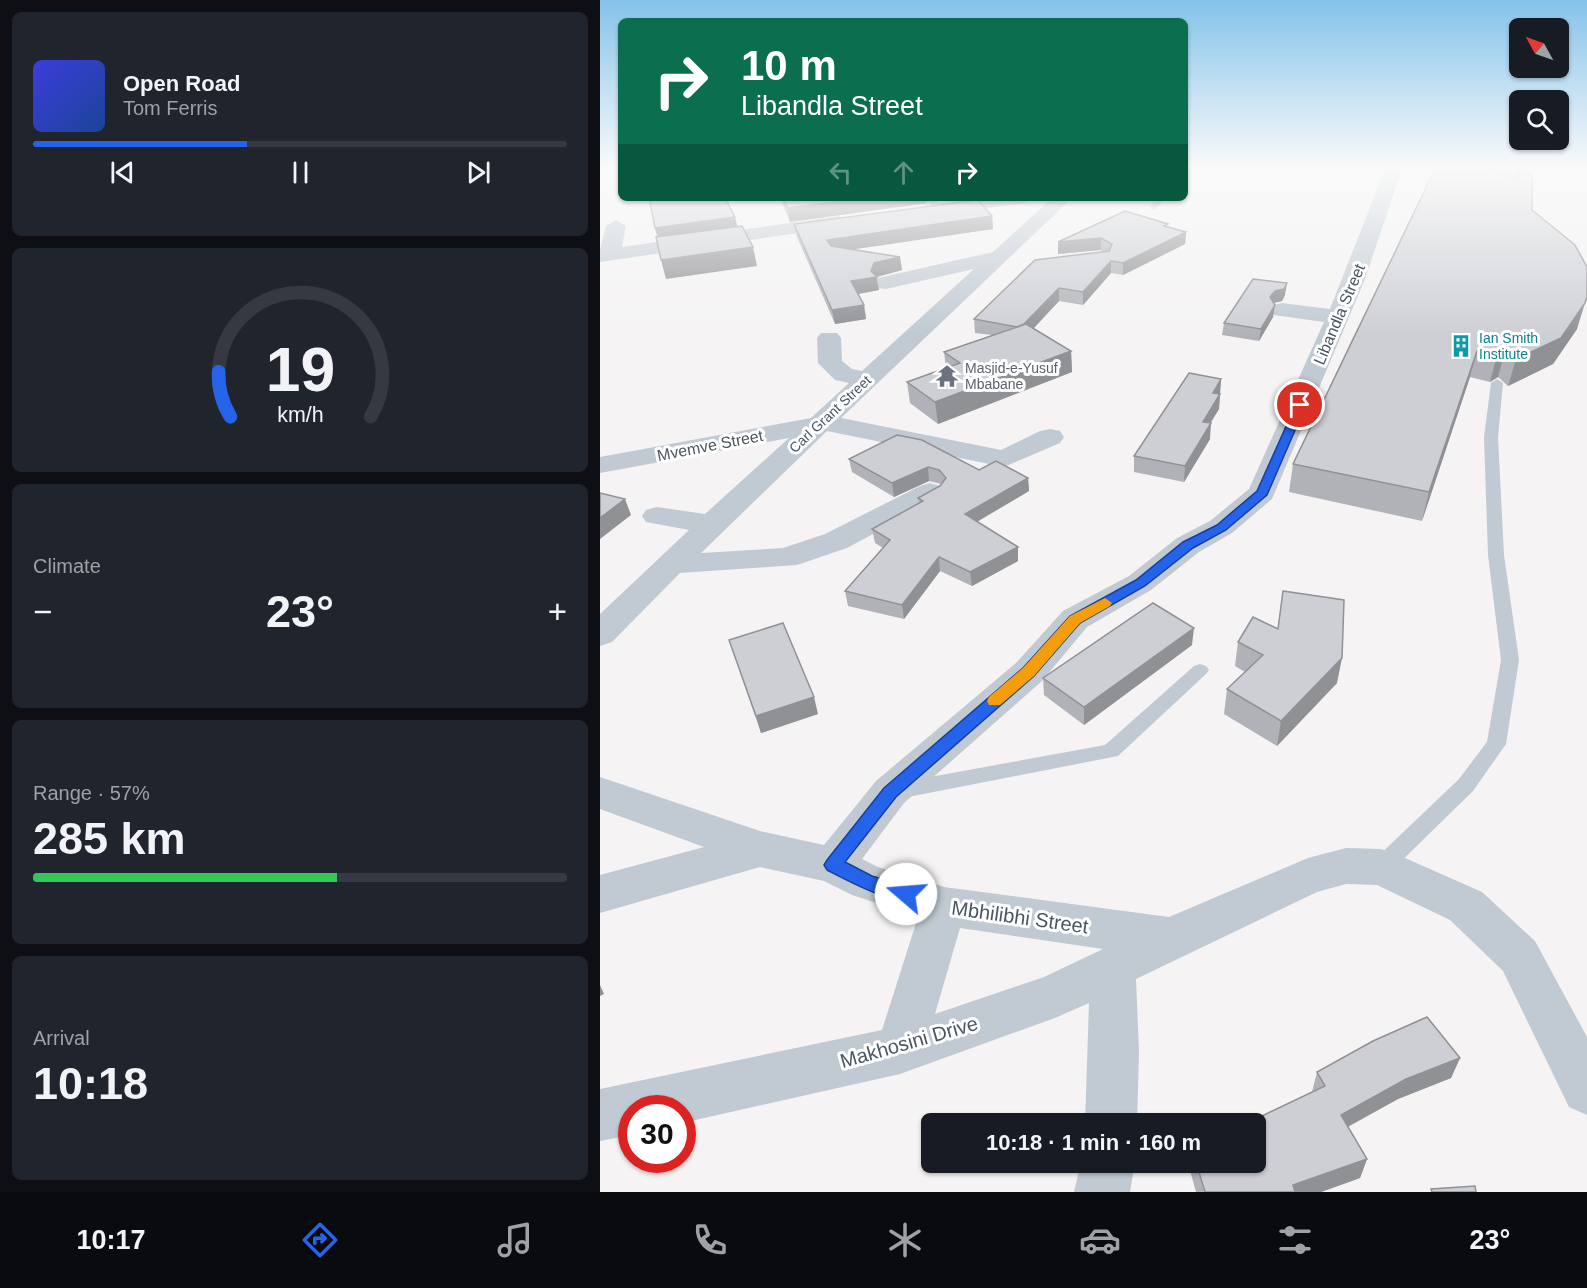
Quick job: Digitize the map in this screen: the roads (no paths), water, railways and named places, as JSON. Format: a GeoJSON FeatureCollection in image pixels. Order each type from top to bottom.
{"type":"FeatureCollection","features":[{"type":"Feature","properties":{"kind":"street"},"geometry":{"type":"LineString","coordinates":[[605,256],[776,225]]}},
{"type":"Feature","properties":{"kind":"street","name":"Carl Grant Street"},"geometry":{"type":"LineString","coordinates":[[600,634],[712,524],[820,423],[1005,262],[1039,225]]}},
{"type":"Feature","properties":{"kind":"street","name":"Libandla Street"},"geometry":{"type":"LineString","coordinates":[[833,865],[890,792],[1029,672],[1075,619],[1140,583],[1188,545],[1221,527],[1262,492],[1338,317],[1373,225]]}},
{"type":"Feature","properties":{"kind":"street"},"geometry":{"type":"LineString","coordinates":[[605,256],[616,226]]}},
{"type":"Feature","properties":{"kind":"street"},"geometry":{"type":"LineString","coordinates":[[886,283],[1005,262]]}},
{"type":"Feature","properties":{"kind":"street"},"geometry":{"type":"LineString","coordinates":[[1282,310],[1338,317]]}},
{"type":"Feature","properties":{"kind":"street"},"geometry":{"type":"LineString","coordinates":[[829,338],[830,363],[844,375],[867,380]]}},
{"type":"Feature","properties":{"kind":"street"},"geometry":{"type":"LineString","coordinates":[[820,423],[1004,459],[1050,437]]}},
{"type":"Feature","properties":{"kind":"street","name":"Mvemve Street"},"geometry":{"type":"LineString","coordinates":[[603,457],[820,423]]}},
{"type":"Feature","properties":{"kind":"street"},"geometry":{"type":"LineString","coordinates":[[671,564],[786,558],[836,541],[930,492]]}},
{"type":"Feature","properties":{"kind":"street"},"geometry":{"type":"LineString","coordinates":[[657,516],[712,524]]}},
{"type":"Feature","properties":{"kind":"street","name":"Mbhilibhi Street"},"geometry":{"type":"LineString","coordinates":[[600,793],[760,849],[833,865],[867,882],[944,906],[1171,938]]}},
{"type":"Feature","properties":{"kind":"street"},"geometry":{"type":"LineString","coordinates":[[600,894],[760,849]]}},
{"type":"Feature","properties":{"kind":"street","name":"Makhosini Drive"},"geometry":{"type":"LineString","coordinates":[[696,1095],[900,1050],[1054,996],[1171,938],[1308,876],[1346,866],[1381,867]]}},
{"type":"Feature","properties":{"kind":"street"},"geometry":{"type":"LineString","coordinates":[[1381,867],[1466,906],[1519,956],[1587,1089]]}},
{"type":"Feature","properties":{"kind":"street"},"geometry":{"type":"LineString","coordinates":[[900,1050],[944,906]]}},
{"type":"Feature","properties":{"kind":"street"},"geometry":{"type":"LineString","coordinates":[[1111,1113],[1114,1052],[1112,966]]}},
{"type":"Feature","properties":{"kind":"street","name":"Makhosini Drive"},"geometry":{"type":"LineString","coordinates":[[600,1115],[618,1112]]}},
{"type":"Feature","properties":{"kind":"street"},"geometry":{"type":"LineString","coordinates":[[1102,1192],[1106,1173]]}},
{"type":"Feature","properties":{"kind":"lane"},"geometry":{"type":"LineString","coordinates":[[1381,867],[1466,784],[1496,744],[1510,660],[1496,555],[1491,437],[1497,383]]}},
{"type":"Feature","properties":{"kind":"lane"},"geometry":{"type":"LineString","coordinates":[[890,792],[1111,751],[1200,669]]}},
{"type":"Feature","properties":{"kind":"place","name":"Ian Smith Institute"},"geometry":{"type":"Point","coordinates":[1461,346]}},
{"type":"Feature","properties":{"kind":"place","name":"Masjid-e-Yusuf Mbabane"},"geometry":{"type":"Point","coordinates":[947,376]}}]}
